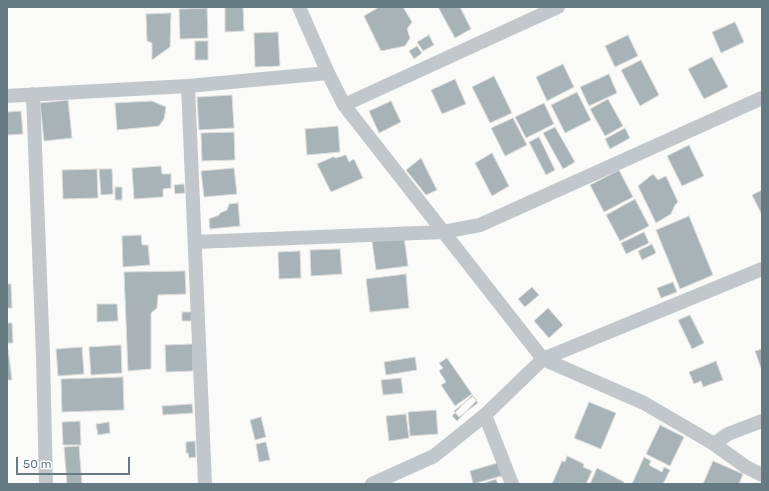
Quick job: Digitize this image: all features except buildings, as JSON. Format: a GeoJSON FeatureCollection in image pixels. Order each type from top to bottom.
{"type":"FeatureCollection","features":[{"type":"Feature","properties":{"kind":"street"},"geometry":{"type":"LineString","coordinates":[[299,7],[344,105],[543,359],[644,403],[714,444],[746,467],[762,475]]}},
{"type":"Feature","properties":{"kind":"street"},"geometry":{"type":"LineString","coordinates":[[344,105],[558,7]]}},
{"type":"Feature","properties":{"kind":"street"},"geometry":{"type":"LineString","coordinates":[[7,96],[188,86],[328,73]]}},
{"type":"Feature","properties":{"kind":"street"},"geometry":{"type":"LineString","coordinates":[[188,86],[205,484]]}},
{"type":"Feature","properties":{"kind":"street"},"geometry":{"type":"LineString","coordinates":[[33,94],[44,356],[46,484]]}},
{"type":"Feature","properties":{"kind":"street"},"geometry":{"type":"LineString","coordinates":[[195,242],[443,232],[480,225],[762,98]]}},
{"type":"Feature","properties":{"kind":"street"},"geometry":{"type":"LineString","coordinates":[[372,484],[434,456],[485,415],[543,359],[762,268]]}},
{"type":"Feature","properties":{"kind":"street"},"geometry":{"type":"LineString","coordinates":[[485,415],[512,484]]}},
{"type":"Feature","properties":{"kind":"street"},"geometry":{"type":"LineString","coordinates":[[714,444],[728,434],[762,421]]}}]}
